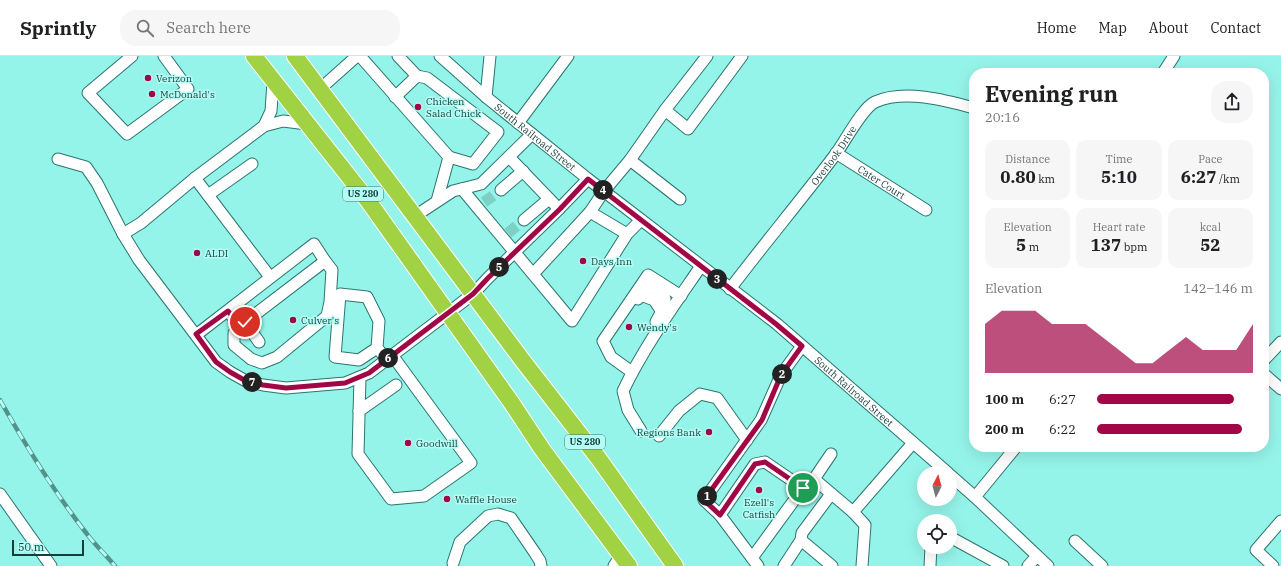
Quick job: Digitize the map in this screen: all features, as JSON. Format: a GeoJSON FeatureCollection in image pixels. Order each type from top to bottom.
{"type":"FeatureCollection","features":[{"type":"Feature","properties":{"kind":"highway","name":"US 280"},"geometry":{"type":"LineString","coordinates":[[254,56],[306,124],[369,202],[622,562]]}},
{"type":"Feature","properties":{"kind":"highway","name":"US 280"},"geometry":{"type":"LineString","coordinates":[[296,56],[473,294],[603,465],[675,566]]}},
{"type":"Feature","properties":{"kind":"street"},"geometry":{"type":"LineString","coordinates":[[132,56],[88,93],[127,134],[188,89],[164,56]]}},
{"type":"Feature","properties":{"kind":"street"},"geometry":{"type":"LineString","coordinates":[[320,89],[359,56],[449,157],[473,164],[498,132],[427,78],[417,76],[398,56]]}},
{"type":"Feature","properties":{"kind":"street","name":"South Railroad Street"},"geometry":{"type":"LineString","coordinates":[[440,56],[486,97],[588,179],[776,324],[940,466]]}},
{"type":"Feature","properties":{"kind":"street"},"geometry":{"type":"LineString","coordinates":[[486,97],[490,56]]}},
{"type":"Feature","properties":{"kind":"street"},"geometry":{"type":"LineString","coordinates":[[518,123],[568,56]]}},
{"type":"Feature","properties":{"kind":"street"},"geometry":{"type":"LineString","coordinates":[[533,274],[590,212],[604,191],[630,160],[665,110],[707,56]]}},
{"type":"Feature","properties":{"kind":"street"},"geometry":{"type":"LineString","coordinates":[[665,110],[688,128],[742,56]]}},
{"type":"Feature","properties":{"kind":"street"},"geometry":{"type":"LineString","coordinates":[[1166,68],[1174,56]]}},
{"type":"Feature","properties":{"kind":"street"},"geometry":{"type":"LineString","coordinates":[[395,97],[417,76]]}},
{"type":"Feature","properties":{"kind":"street"},"geometry":{"type":"LineString","coordinates":[[264,126],[271,111],[274,82]]}},
{"type":"Feature","properties":{"kind":"street","name":"Overlook Drive"},"geometry":{"type":"LineString","coordinates":[[730,289],[836,153],[857,121],[873,102],[886,97],[910,96],[944,100],[969,107]]}},
{"type":"Feature","properties":{"kind":"street"},"geometry":{"type":"LineString","coordinates":[[123,234],[140,223],[195,178],[264,126],[283,121],[306,124]]}},
{"type":"Feature","properties":{"kind":"street"},"geometry":{"type":"LineString","coordinates":[[415,216],[453,191],[481,184],[532,134]]}},
{"type":"Feature","properties":{"kind":"street","name":"Cater Court"},"geometry":{"type":"LineString","coordinates":[[836,153],[926,210]]}},
{"type":"Feature","properties":{"kind":"street"},"geometry":{"type":"LineString","coordinates":[[437,201],[449,157]]}},
{"type":"Feature","properties":{"kind":"street"},"geometry":{"type":"LineString","coordinates":[[508,157],[560,209]]}},
{"type":"Feature","properties":{"kind":"street"},"geometry":{"type":"LineString","coordinates":[[58,159],[86,167],[97,183],[123,234],[139,260],[216,362],[246,381],[286,388],[345,383],[369,373],[473,294],[560,209],[588,179]]}},
{"type":"Feature","properties":{"kind":"street"},"geometry":{"type":"LineString","coordinates":[[630,160],[680,199]]}},
{"type":"Feature","properties":{"kind":"street"},"geometry":{"type":"LineString","coordinates":[[208,196],[252,164]]}},
{"type":"Feature","properties":{"kind":"street"},"geometry":{"type":"LineString","coordinates":[[501,190],[523,171]]}},
{"type":"Feature","properties":{"kind":"street"},"geometry":{"type":"LineString","coordinates":[[195,178],[270,278]]}},
{"type":"Feature","properties":{"kind":"street"},"geometry":{"type":"LineString","coordinates":[[462,189],[481,205],[505,235],[515,252],[572,321],[627,234],[641,220]]}},
{"type":"Feature","properties":{"kind":"street"},"geometry":{"type":"LineString","coordinates":[[524,220],[549,199]]}},
{"type":"Feature","properties":{"kind":"street"},"geometry":{"type":"LineString","coordinates":[[590,212],[627,234]]}},
{"type":"Feature","properties":{"kind":"street"},"geometry":{"type":"LineString","coordinates":[[196,334],[314,244],[325,262],[332,270],[330,302],[327,316],[278,357],[262,363],[252,359],[234,344],[234,333],[243,324],[325,262]]}},
{"type":"Feature","properties":{"kind":"street"},"geometry":{"type":"LineString","coordinates":[[641,431],[628,410],[623,391],[650,341],[701,266]]}},
{"type":"Feature","properties":{"kind":"street"},"geometry":{"type":"LineString","coordinates":[[632,372],[611,356],[603,341],[648,275],[680,296]]}},
{"type":"Feature","properties":{"kind":"street"},"geometry":{"type":"LineString","coordinates":[[614,325],[619,325],[643,291],[649,288],[656,289],[664,295],[665,300],[662,312],[650,331],[650,341]]}},
{"type":"Feature","properties":{"kind":"street"},"geometry":{"type":"LineString","coordinates":[[340,294],[367,297],[379,321],[378,348],[359,360],[335,357],[340,294]]}},
{"type":"Feature","properties":{"kind":"street"},"geometry":{"type":"LineString","coordinates":[[228,311],[260,342]]}},
{"type":"Feature","properties":{"kind":"street"},"geometry":{"type":"LineString","coordinates":[[1269,355],[1281,342]]}},
{"type":"Feature","properties":{"kind":"street"},"geometry":{"type":"LineString","coordinates":[[802,346],[781,375],[762,420],[704,500],[720,515],[755,562],[803,488],[814,479],[830,454]]}},
{"type":"Feature","properties":{"kind":"street"},"geometry":{"type":"LineString","coordinates":[[360,377],[358,454],[391,499],[424,496],[471,463],[389,357],[378,348]]}},
{"type":"Feature","properties":{"kind":"street"},"geometry":{"type":"LineString","coordinates":[[1269,378],[1281,389]]}},
{"type":"Feature","properties":{"kind":"street"},"geometry":{"type":"LineString","coordinates":[[359,411],[396,385]]}},
{"type":"Feature","properties":{"kind":"street"},"geometry":{"type":"LineString","coordinates":[[659,436],[679,411],[700,394],[717,398],[747,440]]}},
{"type":"Feature","properties":{"kind":"street"},"geometry":{"type":"LineString","coordinates":[[853,512],[913,442]]}},
{"type":"Feature","properties":{"kind":"street"},"geometry":{"type":"LineString","coordinates":[[975,497],[1012,452]]}},
{"type":"Feature","properties":{"kind":"street"},"geometry":{"type":"LineString","coordinates":[[720,515],[755,464],[765,462],[803,488]]}},
{"type":"Feature","properties":{"kind":"street"},"geometry":{"type":"LineString","coordinates":[[814,479],[853,512],[865,525],[862,566]]}},
{"type":"Feature","properties":{"kind":"street","name":"South Railroad Street"},"geometry":{"type":"LineString","coordinates":[[957,481],[1048,566]]}},
{"type":"Feature","properties":{"kind":"street"},"geometry":{"type":"LineString","coordinates":[[0,494],[51,566]]}},
{"type":"Feature","properties":{"kind":"street"},"geometry":{"type":"LineString","coordinates":[[784,566],[801,540],[802,533],[831,494]]}},
{"type":"Feature","properties":{"kind":"street"},"geometry":{"type":"LineString","coordinates":[[453,563],[460,542],[488,516],[498,514],[511,518],[535,552],[541,566]]}},
{"type":"Feature","properties":{"kind":"street"},"geometry":{"type":"LineString","coordinates":[[1273,566],[1256,550],[1281,521]]}},
{"type":"Feature","properties":{"kind":"street"},"geometry":{"type":"LineString","coordinates":[[801,540],[832,566]]}},
{"type":"Feature","properties":{"kind":"street"},"geometry":{"type":"LineString","coordinates":[[957,541],[1003,566]]}},
{"type":"Feature","properties":{"kind":"street"},"geometry":{"type":"LineString","coordinates":[[1075,541],[1102,566]]}},
{"type":"Feature","properties":{"kind":"street"},"geometry":{"type":"LineString","coordinates":[[930,566],[931,554]]}},
{"type":"Feature","properties":{"kind":"street"},"geometry":{"type":"LineString","coordinates":[[1028,566],[1037,556]]}},
{"type":"Feature","properties":{"kind":"tunnel"},"geometry":{"type":"LineString","coordinates":[[484,202],[501,190]]}},
{"type":"Feature","properties":{"kind":"tunnel"},"geometry":{"type":"LineString","coordinates":[[508,233],[524,220]]}},
{"type":"Feature","properties":{"kind":"railway"},"geometry":{"type":"LineString","coordinates":[[0,400],[30,452],[63,502],[90,538],[115,566]]}},
{"type":"Feature","properties":{"kind":"place","name":"Verizon"},"geometry":{"type":"Point","coordinates":[148,78]}},
{"type":"Feature","properties":{"kind":"place","name":"McDonald's"},"geometry":{"type":"Point","coordinates":[152,94]}},
{"type":"Feature","properties":{"kind":"place","name":"Chicken Salad Chick"},"geometry":{"type":"Point","coordinates":[418,107]}},
{"type":"Feature","properties":{"kind":"place","name":"ALDI"},"geometry":{"type":"Point","coordinates":[197,253]}},
{"type":"Feature","properties":{"kind":"place","name":"Days Inn"},"geometry":{"type":"Point","coordinates":[583,261]}},
{"type":"Feature","properties":{"kind":"place","name":"Culver's"},"geometry":{"type":"Point","coordinates":[293,320]}},
{"type":"Feature","properties":{"kind":"place","name":"Wendy's"},"geometry":{"type":"Point","coordinates":[629,327]}},
{"type":"Feature","properties":{"kind":"place","name":"Regions Bank"},"geometry":{"type":"Point","coordinates":[709,432]}},
{"type":"Feature","properties":{"kind":"place","name":"Goodwill"},"geometry":{"type":"Point","coordinates":[408,443]}},
{"type":"Feature","properties":{"kind":"place","name":"Ezell's Catfish"},"geometry":{"type":"Point","coordinates":[759,490]}},
{"type":"Feature","properties":{"kind":"place","name":"Waffle House"},"geometry":{"type":"Point","coordinates":[447,499]}},
{"type":"Feature","properties":{"kind":"route"},"geometry":{"type":"LineString","coordinates":[[245,322],[240,326],[228,311],[196,334],[216,362],[246,381],[286,388],[345,383],[369,373],[473,294],[560,209],[588,179],[776,324],[802,346],[781,375],[762,420],[704,500],[720,515],[755,464],[765,462],[803,488]]}}]}
